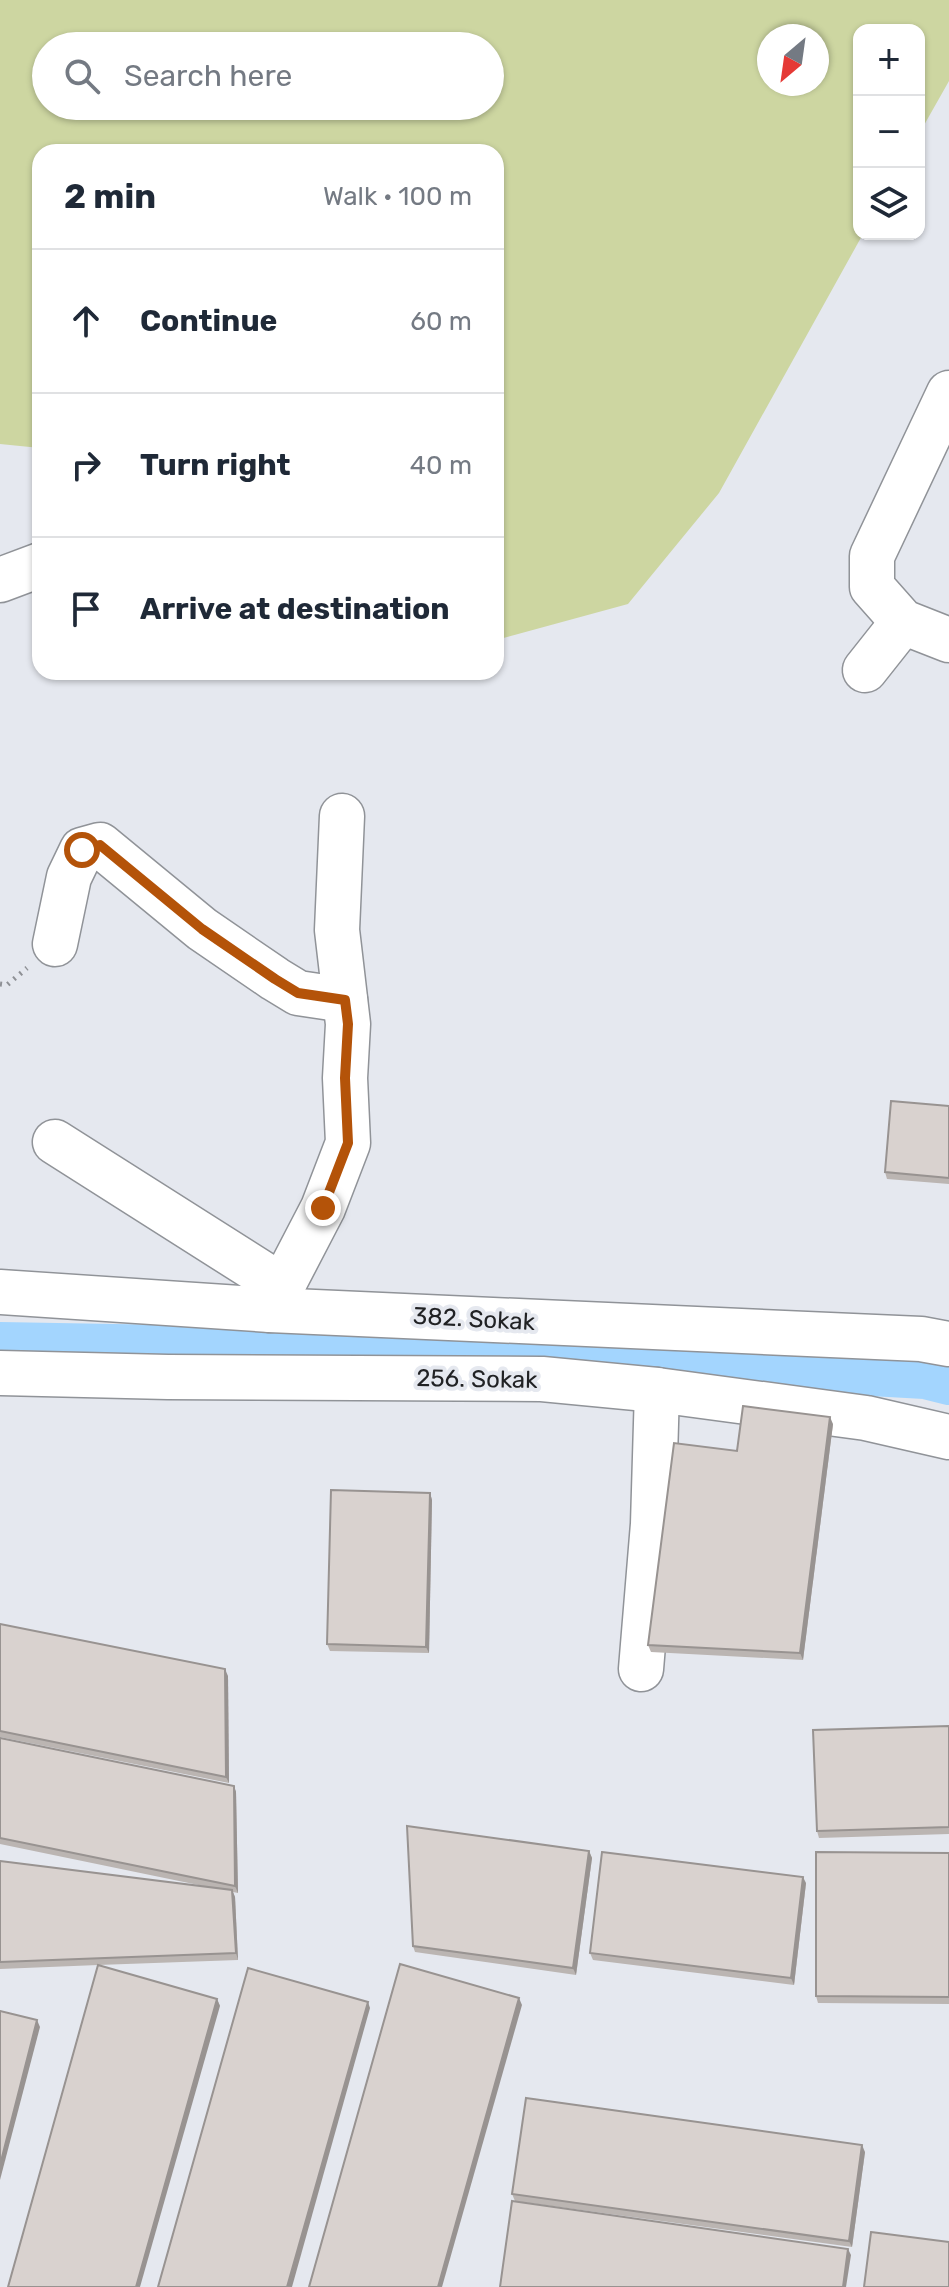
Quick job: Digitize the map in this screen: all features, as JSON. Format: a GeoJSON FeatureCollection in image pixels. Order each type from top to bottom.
{"type":"FeatureCollection","features":[{"type":"Feature","properties":{"kind":"street"},"geometry":{"type":"LineString","coordinates":[[949,393],[872,556],[872,587],[903,622],[949,640]]}},
{"type":"Feature","properties":{"kind":"street"},"geometry":{"type":"LineString","coordinates":[[0,580],[32,568]]}},
{"type":"Feature","properties":{"kind":"street"},"geometry":{"type":"LineString","coordinates":[[865,670],[903,622]]}},
{"type":"Feature","properties":{"kind":"street"},"geometry":{"type":"LineString","coordinates":[[55,1142],[276,1298],[323,1208],[348,1143],[345,1078],[348,1024],[337,930],[342,816]]}},
{"type":"Feature","properties":{"kind":"street"},"geometry":{"type":"LineString","coordinates":[[55,944],[69,877],[82,850],[100,845],[202,929],[275,979],[298,993],[345,1000]]}},
{"type":"Feature","properties":{"kind":"street","name":"382. Sokak"},"geometry":{"type":"LineString","coordinates":[[0,1292],[276,1298],[921,1339],[949,1344]]}},
{"type":"Feature","properties":{"kind":"street","name":"256. Sokak"},"geometry":{"type":"LineString","coordinates":[[0,1373],[542,1379],[657,1390],[866,1418],[949,1437]]}},
{"type":"Feature","properties":{"kind":"street"},"geometry":{"type":"LineString","coordinates":[[641,1669],[653,1524],[657,1390]]}},
{"type":"Feature","properties":{"kind":"green space"},"geometry":{"type":"Polygon","coordinates":[[[0,0],[949,0],[949,81],[925,123],[925,24],[853,24],[853,240],[860,240],[719,493],[628,604],[504,638],[504,144],[32,144],[32,447],[0,444],[0,0]]]}},
{"type":"Feature","properties":{"kind":"building"},"geometry":{"type":"Polygon","coordinates":[[[891,1101],[949,1106],[949,1178],[885,1172],[891,1101]]]}},
{"type":"Feature","properties":{"kind":"building"},"geometry":{"type":"Polygon","coordinates":[[[743,1406],[830,1417],[800,1653],[648,1645],[674,1443],[737,1451],[743,1406]]]}},
{"type":"Feature","properties":{"kind":"building"},"geometry":{"type":"Polygon","coordinates":[[[331,1490],[430,1493],[426,1647],[327,1644],[331,1490]]]}},
{"type":"Feature","properties":{"kind":"building"},"geometry":{"type":"Polygon","coordinates":[[[0,1624],[225,1669],[226,1777],[0,1731],[0,1624]]]}},
{"type":"Feature","properties":{"kind":"building"},"geometry":{"type":"Polygon","coordinates":[[[949,1726],[949,1827],[817,1831],[813,1730],[949,1726]]]}},
{"type":"Feature","properties":{"kind":"building"},"geometry":{"type":"Polygon","coordinates":[[[0,1738],[234,1786],[235,1886],[0,1838],[0,1738]]]}},
{"type":"Feature","properties":{"kind":"building"},"geometry":{"type":"Polygon","coordinates":[[[407,1826],[589,1851],[573,1968],[413,1946],[407,1826]]]}},
{"type":"Feature","properties":{"kind":"building"},"geometry":{"type":"Polygon","coordinates":[[[602,1852],[803,1877],[791,1978],[590,1953],[602,1852]]]}},
{"type":"Feature","properties":{"kind":"building"},"geometry":{"type":"Polygon","coordinates":[[[816,1852],[949,1853],[949,1997],[816,1996],[816,1852]]]}},
{"type":"Feature","properties":{"kind":"building"},"geometry":{"type":"Polygon","coordinates":[[[0,1861],[232,1890],[236,1953],[0,1962],[0,1861]]]}},
{"type":"Feature","properties":{"kind":"building"},"geometry":{"type":"Polygon","coordinates":[[[400,1964],[519,1998],[438,2287],[309,2287],[400,1964]]]}},
{"type":"Feature","properties":{"kind":"building"},"geometry":{"type":"Polygon","coordinates":[[[98,1965],[217,1999],[136,2287],[8,2287],[98,1965]]]}},
{"type":"Feature","properties":{"kind":"building"},"geometry":{"type":"Polygon","coordinates":[[[248,1968],[368,2002],[287,2287],[158,2287],[248,1968]]]}},
{"type":"Feature","properties":{"kind":"building"},"geometry":{"type":"Polygon","coordinates":[[[0,2011],[37,2020],[0,2165],[0,2011]]]}},
{"type":"Feature","properties":{"kind":"building"},"geometry":{"type":"Polygon","coordinates":[[[526,2098],[862,2145],[849,2241],[512,2194],[526,2098]]]}},
{"type":"Feature","properties":{"kind":"building"},"geometry":{"type":"Polygon","coordinates":[[[512,2201],[848,2249],[843,2287],[500,2287],[512,2201]]]}},
{"type":"Feature","properties":{"kind":"building"},"geometry":{"type":"Polygon","coordinates":[[[871,2232],[949,2242],[949,2287],[864,2287],[871,2232]]]}},
{"type":"Feature","properties":{"kind":"waterway"},"geometry":{"type":"LineString","coordinates":[[0,1341],[336,1347],[925,1380],[949,1386]]}},
{"type":"Feature","properties":{"kind":"route"},"geometry":{"type":"LineString","coordinates":[[82,850],[100,845],[202,929],[298,993],[345,1000],[348,1024],[345,1078],[348,1143],[323,1208]]}}]}
